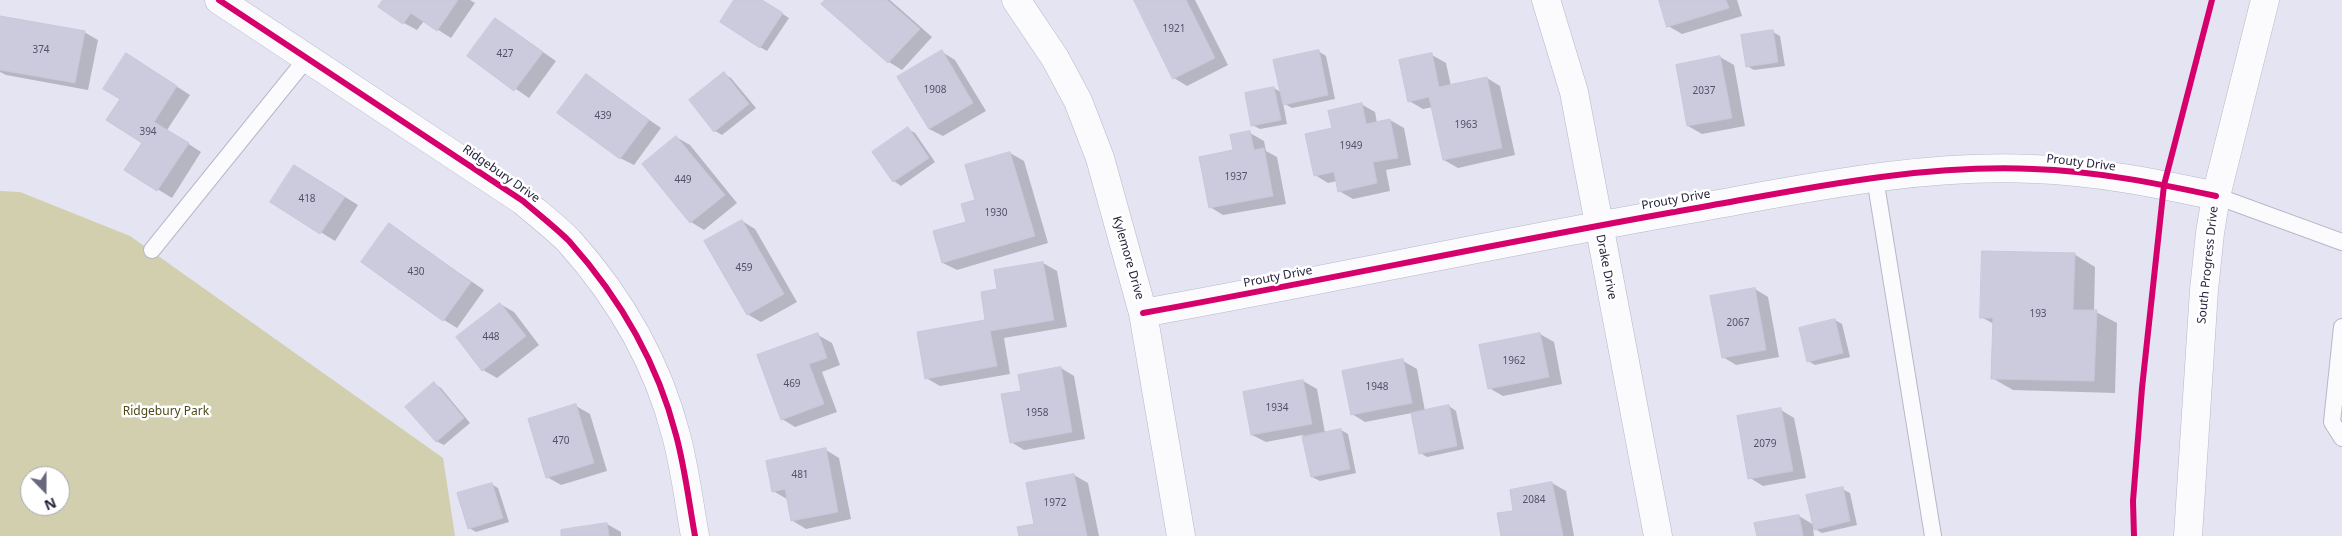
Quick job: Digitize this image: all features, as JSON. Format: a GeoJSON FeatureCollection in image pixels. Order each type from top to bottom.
{"type":"FeatureCollection","features":[{"type":"Feature","properties":{"kind":"street","name":"Ridgebury Drive"},"geometry":{"type":"LineString","coordinates":[[219,0],[523,201],[568,240],[605,284],[626,315],[647,354],[664,395],[677,437],[695,536]]}},
{"type":"Feature","properties":{"kind":"street","name":"Kylemore Drive"},"geometry":{"type":"LineString","coordinates":[[1016,0],[1055,58],[1078,101],[1100,158],[1143,313],[1181,536]]}},
{"type":"Feature","properties":{"kind":"street","name":"Drake Drive"},"geometry":{"type":"LineString","coordinates":[[1546,0],[1574,92],[1658,536]]}},
{"type":"Feature","properties":{"kind":"street","name":"South Progress Drive"},"geometry":{"type":"LineString","coordinates":[[2188,536],[2204,290],[2216,196],[2265,0]]}},
{"type":"Feature","properties":{"kind":"street","name":"Prouty Drive"},"geometry":{"type":"LineString","coordinates":[[1143,313],[1480,250],[1598,225],[1875,178],[1966,169],[2033,169],[2164,185],[2216,196]]}},
{"type":"Feature","properties":{"kind":"lane"},"geometry":{"type":"LineString","coordinates":[[152,250],[307,58]]}},
{"type":"Feature","properties":{"kind":"lane"},"geometry":{"type":"LineString","coordinates":[[1875,178],[1933,536]]}},
{"type":"Feature","properties":{"kind":"lane"},"geometry":{"type":"LineString","coordinates":[[2216,196],[2342,242]]}},
{"type":"Feature","properties":{"kind":"lane"},"geometry":{"type":"LineString","coordinates":[[2342,327],[2332,422],[2342,438]]}},
{"type":"Feature","properties":{"kind":"green space","name":"Ridgebury Park"},"geometry":{"type":"Polygon","coordinates":[[[0,191],[20,192],[130,236],[443,458],[455,536],[0,536],[0,191]]]}},
{"type":"Feature","properties":{"kind":"building"},"geometry":{"type":"Polygon","coordinates":[[[383,0],[458,0],[437,31],[411,13],[403,24],[378,7],[383,0]]]}},
{"type":"Feature","properties":{"kind":"building"},"geometry":{"type":"Polygon","coordinates":[[[734,0],[762,0],[783,13],[760,48],[720,22],[734,0]]]}},
{"type":"Feature","properties":{"kind":"building"},"geometry":{"type":"Polygon","coordinates":[[[825,0],[887,0],[920,29],[888,63],[821,4],[825,0]]]}},
{"type":"Feature","properties":{"kind":"building"},"geometry":{"type":"Polygon","coordinates":[[[1134,0],[1186,0],[1215,58],[1173,79],[1134,0]]]}},
{"type":"Feature","properties":{"kind":"building"},"geometry":{"type":"Polygon","coordinates":[[[1659,0],[1726,0],[1729,8],[1667,27],[1659,0]]]}},
{"type":"Feature","properties":{"kind":"building"},"geometry":{"type":"Polygon","coordinates":[[[0,16],[85,31],[75,83],[0,70],[0,16]]]}},
{"type":"Feature","properties":{"kind":"building"},"geometry":{"type":"Polygon","coordinates":[[[495,18],[543,52],[514,91],[467,56],[495,18]]]}},
{"type":"Feature","properties":{"kind":"building"},"geometry":{"type":"Polygon","coordinates":[[[1773,30],[1778,62],[1746,67],[1741,35],[1773,30]]]}},
{"type":"Feature","properties":{"kind":"building"},"geometry":{"type":"Polygon","coordinates":[[[942,50],[973,103],[929,129],[897,77],[942,50]]]}},
{"type":"Feature","properties":{"kind":"building"},"geometry":{"type":"Polygon","coordinates":[[[1319,50],[1328,95],[1283,105],[1273,60],[1319,50]]]}},
{"type":"Feature","properties":{"kind":"building"},"geometry":{"type":"Polygon","coordinates":[[[126,53],[177,86],[154,122],[189,143],[157,191],[124,170],[142,143],[106,120],[120,99],[103,89],[126,53]]]}},
{"type":"Feature","properties":{"kind":"building"},"geometry":{"type":"Polygon","coordinates":[[[1432,53],[1439,87],[1487,77],[1502,148],[1443,160],[1429,97],[1408,102],[1399,60],[1432,53]]]}},
{"type":"Feature","properties":{"kind":"building"},"geometry":{"type":"Polygon","coordinates":[[[1720,56],[1732,118],[1687,126],[1676,65],[1720,56]]]}},
{"type":"Feature","properties":{"kind":"building"},"geometry":{"type":"Polygon","coordinates":[[[724,72],[749,104],[714,132],[689,100],[724,72]]]}},
{"type":"Feature","properties":{"kind":"building"},"geometry":{"type":"Polygon","coordinates":[[[586,74],[649,120],[620,159],[557,113],[586,74]]]}},
{"type":"Feature","properties":{"kind":"building"},"geometry":{"type":"Polygon","coordinates":[[[1274,87],[1281,120],[1251,126],[1245,93],[1274,87]]]}},
{"type":"Feature","properties":{"kind":"building"},"geometry":{"type":"Polygon","coordinates":[[[1362,103],[1366,124],[1390,119],[1398,158],[1373,162],[1377,183],[1338,192],[1334,172],[1314,176],[1305,134],[1332,128],[1328,111],[1362,103]]]}},
{"type":"Feature","properties":{"kind":"building"},"geometry":{"type":"Polygon","coordinates":[[[908,127],[929,158],[893,182],[872,152],[908,127]]]}},
{"type":"Feature","properties":{"kind":"building"},"geometry":{"type":"Polygon","coordinates":[[[1250,131],[1254,150],[1264,148],[1273,196],[1209,208],[1199,157],[1233,150],[1230,135],[1250,131]]]}},
{"type":"Feature","properties":{"kind":"building"},"geometry":{"type":"Polygon","coordinates":[[[676,136],[725,195],[690,223],[642,164],[676,136]]]}},
{"type":"Feature","properties":{"kind":"building"},"geometry":{"type":"Polygon","coordinates":[[[1010,152],[1035,236],[942,263],[933,231],[966,222],[961,204],[975,200],[965,165],[1010,152]]]}},
{"type":"Feature","properties":{"kind":"building"},"geometry":{"type":"Polygon","coordinates":[[[294,165],[345,197],[320,234],[270,202],[294,165]]]}},
{"type":"Feature","properties":{"kind":"building"},"geometry":{"type":"Polygon","coordinates":[[[742,220],[784,294],[747,315],[704,241],[742,220]]]}},
{"type":"Feature","properties":{"kind":"building"},"geometry":{"type":"Polygon","coordinates":[[[389,223],[471,282],[443,321],[361,262],[389,223]]]}},
{"type":"Feature","properties":{"kind":"building"},"geometry":{"type":"Polygon","coordinates":[[[1982,251],[2075,253],[2073,310],[2097,310],[2094,381],[1991,379],[1993,318],[1980,318],[1982,251]]]}},
{"type":"Feature","properties":{"kind":"building"},"geometry":{"type":"Polygon","coordinates":[[[1043,262],[1054,320],[990,331],[997,366],[925,379],[917,332],[985,320],[981,292],[997,289],[994,270],[1043,262]]]}},
{"type":"Feature","properties":{"kind":"building"},"geometry":{"type":"Polygon","coordinates":[[[1755,288],[1766,350],[1722,358],[1710,296],[1755,288]]]}},
{"type":"Feature","properties":{"kind":"building"},"geometry":{"type":"Polygon","coordinates":[[[500,303],[526,336],[482,371],[456,337],[500,303]]]}},
{"type":"Feature","properties":{"kind":"building"},"geometry":{"type":"Polygon","coordinates":[[[1835,319],[1843,353],[1807,362],[1799,328],[1835,319]]]}},
{"type":"Feature","properties":{"kind":"building"},"geometry":{"type":"Polygon","coordinates":[[[818,333],[827,358],[809,364],[824,404],[781,420],[757,355],[818,333]]]}},
{"type":"Feature","properties":{"kind":"building"},"geometry":{"type":"Polygon","coordinates":[[[1540,333],[1549,377],[1488,389],[1479,345],[1540,333]]]}},
{"type":"Feature","properties":{"kind":"building"},"geometry":{"type":"Polygon","coordinates":[[[1403,359],[1412,403],[1351,415],[1342,371],[1403,359]]]}},
{"type":"Feature","properties":{"kind":"building"},"geometry":{"type":"Polygon","coordinates":[[[1061,367],[1072,432],[1010,443],[1001,394],[1021,391],[1018,375],[1061,367]]]}},
{"type":"Feature","properties":{"kind":"building"},"geometry":{"type":"Polygon","coordinates":[[[1303,380],[1312,424],[1251,435],[1243,392],[1303,380]]]}},
{"type":"Feature","properties":{"kind":"building"},"geometry":{"type":"Polygon","coordinates":[[[434,382],[464,418],[436,442],[405,407],[434,382]]]}},
{"type":"Feature","properties":{"kind":"building"},"geometry":{"type":"Polygon","coordinates":[[[576,404],[594,463],[546,478],[528,419],[576,404]]]}},
{"type":"Feature","properties":{"kind":"building"},"geometry":{"type":"Polygon","coordinates":[[[1449,405],[1457,446],[1419,454],[1411,413],[1449,405]]]}},
{"type":"Feature","properties":{"kind":"building"},"geometry":{"type":"Polygon","coordinates":[[[1781,408],[1793,471],[1748,479],[1737,416],[1781,408]]]}},
{"type":"Feature","properties":{"kind":"building"},"geometry":{"type":"Polygon","coordinates":[[[1341,429],[1350,469],[1311,477],[1302,437],[1341,429]]]}},
{"type":"Feature","properties":{"kind":"building"},"geometry":{"type":"Polygon","coordinates":[[[826,448],[838,512],[791,521],[785,489],[772,492],[766,461],[826,448]]]}},
{"type":"Feature","properties":{"kind":"building"},"geometry":{"type":"Polygon","coordinates":[[[1074,474],[1087,536],[1019,536],[1017,527],[1034,524],[1026,483],[1074,474]]]}},
{"type":"Feature","properties":{"kind":"building"},"geometry":{"type":"Polygon","coordinates":[[[1552,482],[1563,536],[1501,536],[1497,513],[1513,511],[1510,490],[1552,482]]]}},
{"type":"Feature","properties":{"kind":"building"},"geometry":{"type":"Polygon","coordinates":[[[492,483],[503,518],[468,529],[457,493],[492,483]]]}},
{"type":"Feature","properties":{"kind":"building"},"geometry":{"type":"Polygon","coordinates":[[[1843,487],[1850,521],[1814,530],[1806,495],[1843,487]]]}},
{"type":"Feature","properties":{"kind":"building"},"geometry":{"type":"Polygon","coordinates":[[[1799,515],[1803,536],[1757,536],[1754,523],[1799,515]]]}},
{"type":"Feature","properties":{"kind":"building"},"geometry":{"type":"Polygon","coordinates":[[[607,523],[609,536],[561,536],[561,530],[607,523]]]}},
{"type":"Feature","properties":{"kind":"cycle path"},"geometry":{"type":"LineString","coordinates":[[219,0],[523,201],[569,241],[605,285],[620,308],[647,356],[658,381],[679,447],[695,536]]}},
{"type":"Feature","properties":{"kind":"cycle path"},"geometry":{"type":"LineString","coordinates":[[2134,536],[2133,501],[2142,388],[2164,185],[2212,0]]}},
{"type":"Feature","properties":{"kind":"cycle path"},"geometry":{"type":"LineString","coordinates":[[1143,313],[1622,221],[1819,186],[1904,174],[1990,168],[2056,170],[2125,178],[2216,196]]}}]}
